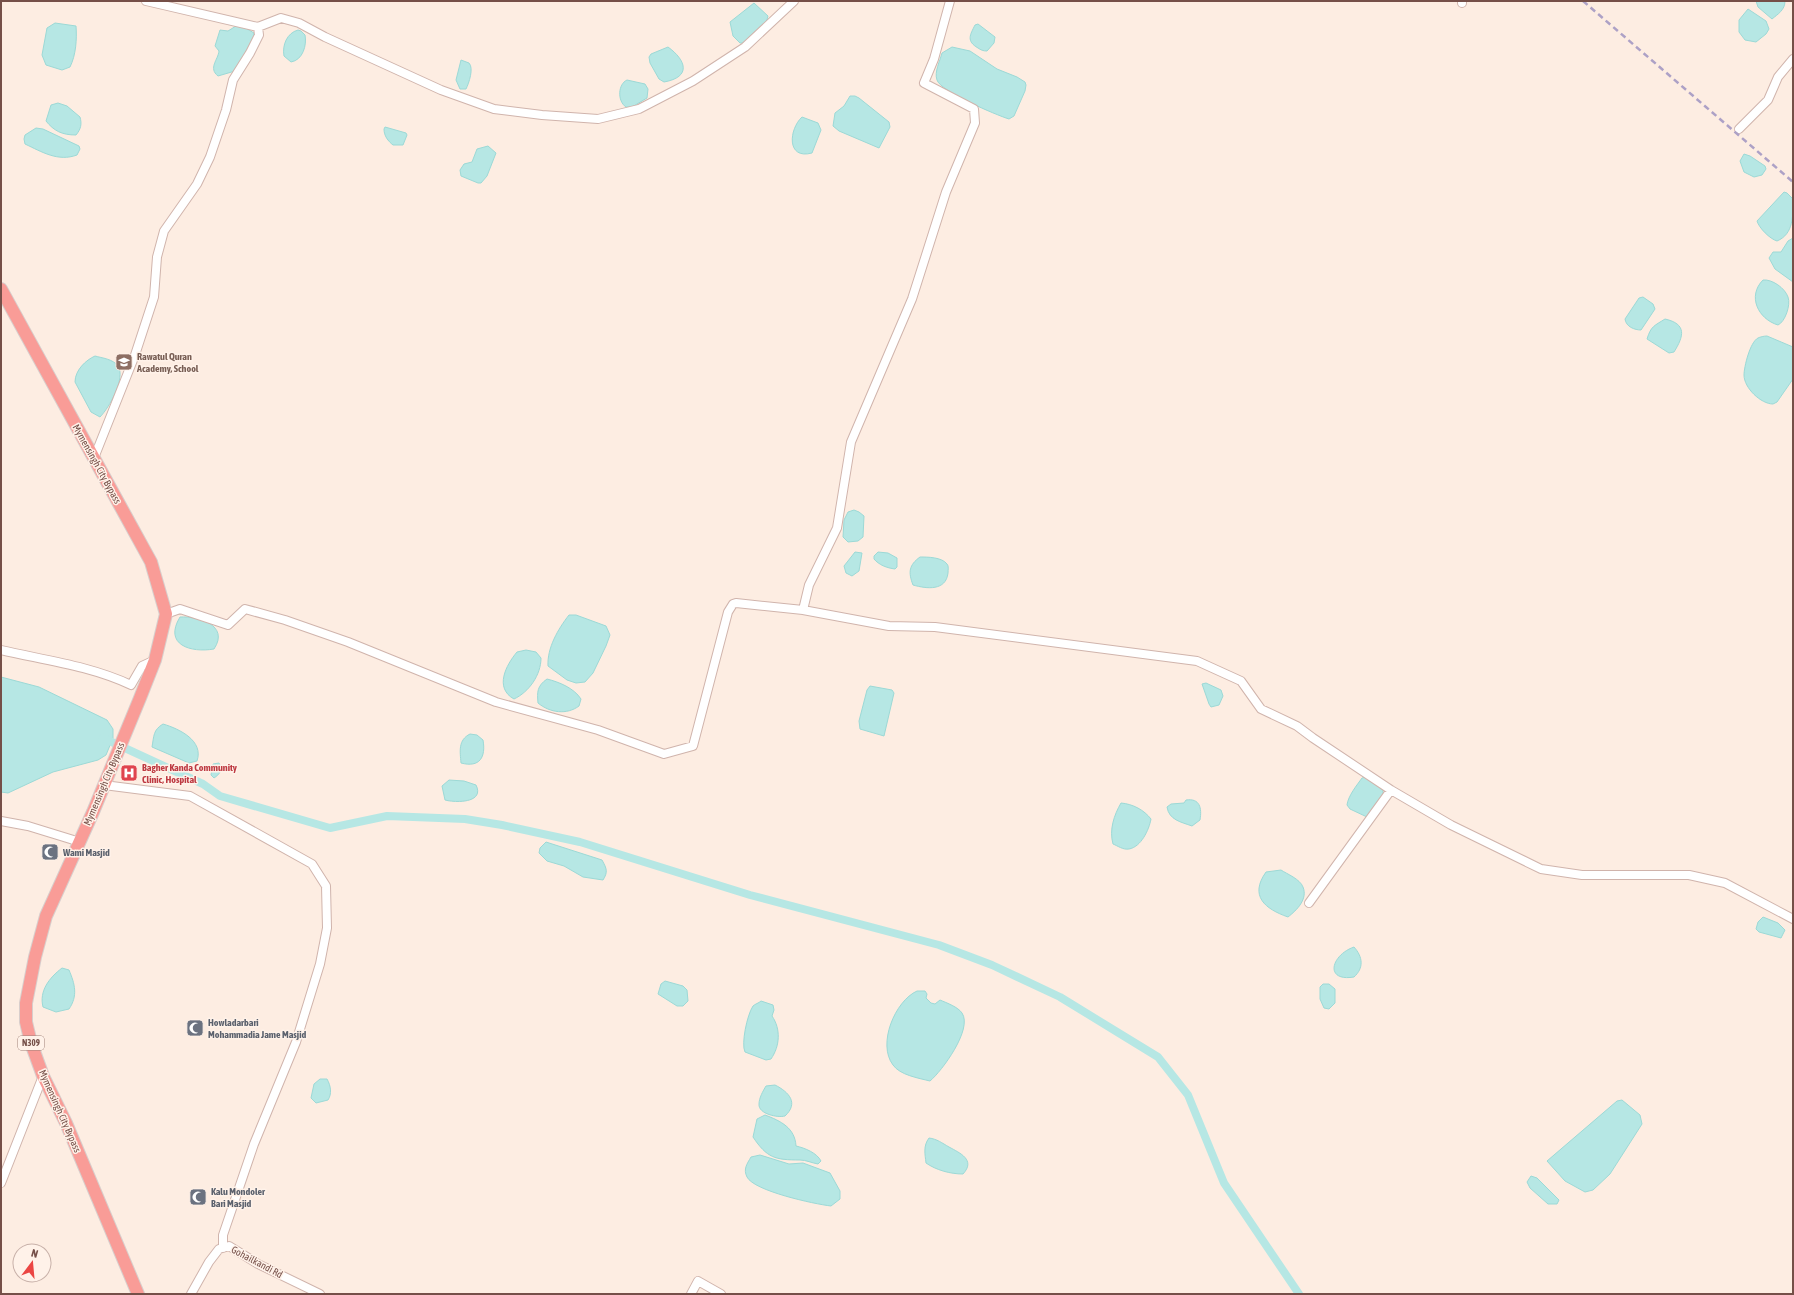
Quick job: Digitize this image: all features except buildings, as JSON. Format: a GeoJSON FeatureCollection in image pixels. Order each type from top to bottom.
{"type":"FeatureCollection","features":[{"type":"Feature","properties":{"kind":"highway","name":"Mymensingh City Bypass"},"geometry":{"type":"LineString","coordinates":[[1,290],[151,562],[166,614],[155,660],[140,698],[80,842],[46,916],[35,957],[26,1003],[26,1022],[31,1043],[43,1076],[66,1123],[138,1294]]}},
{"type":"Feature","properties":{"kind":"street"},"geometry":{"type":"LineString","coordinates":[[146,1],[258,27],[281,18],[298,23],[325,37],[441,90],[494,109],[542,116],[598,119],[639,109],[693,82],[745,47],[794,1]]}},
{"type":"Feature","properties":{"kind":"street"},"geometry":{"type":"LineString","coordinates":[[803,610],[809,585],[837,528],[851,442],[912,299],[946,192],[975,123],[974,109],[924,83],[934,59],[950,1]]}},
{"type":"Feature","properties":{"kind":"street"},"geometry":{"type":"LineString","coordinates":[[94,458],[135,355],[154,297],[157,256],[164,231],[197,184],[210,157],[226,110],[233,80],[250,53],[259,35],[258,27]]}},
{"type":"Feature","properties":{"kind":"street"},"geometry":{"type":"LineString","coordinates":[[1739,129],[1768,100],[1778,77],[1793,58]]}},
{"type":"Feature","properties":{"kind":"street"},"geometry":{"type":"LineString","coordinates":[[166,614],[180,609],[228,625],[245,609],[285,620],[348,642],[496,702],[598,730],[664,754],[693,746],[728,612],[733,604],[736,603],[803,610],[889,626],[935,628],[1197,661],[1241,681],[1261,709],[1297,726],[1391,790],[1451,824],[1541,869],[1582,875],[1689,875],[1725,883],[1793,919]]}},
{"type":"Feature","properties":{"kind":"street"},"geometry":{"type":"LineString","coordinates":[[1,650],[80,668],[116,678],[131,685],[142,666],[155,660]]}},
{"type":"Feature","properties":{"kind":"street"},"geometry":{"type":"LineString","coordinates":[[104,786],[190,796],[312,864],[326,886],[327,928],[320,964],[296,1042],[254,1144],[223,1235],[223,1248]]}},
{"type":"Feature","properties":{"kind":"street"},"geometry":{"type":"LineString","coordinates":[[1309,903],[1391,790]]}},
{"type":"Feature","properties":{"kind":"street"},"geometry":{"type":"LineString","coordinates":[[1,821],[28,826],[80,842]]}},
{"type":"Feature","properties":{"kind":"street"},"geometry":{"type":"LineString","coordinates":[[1,1183],[43,1076]]}},
{"type":"Feature","properties":{"kind":"street","name":"Gohailkandi Rd"},"geometry":{"type":"LineString","coordinates":[[191,1294],[218,1249],[229,1246],[258,1264],[320,1294]]}},
{"type":"Feature","properties":{"kind":"street"},"geometry":{"type":"LineString","coordinates":[[691,1294],[698,1281],[721,1294]]}},
{"type":"Feature","properties":{"kind":"water"},"geometry":{"type":"Polygon","coordinates":[[[1756,1],[1785,1],[1785,4],[1779,13],[1772,19],[1758,7],[1756,1]]]}},
{"type":"Feature","properties":{"kind":"water"},"geometry":{"type":"Polygon","coordinates":[[[754,3],[768,16],[766,23],[744,43],[740,43],[733,36],[730,22],[754,3]]]}},
{"type":"Feature","properties":{"kind":"water"},"geometry":{"type":"Polygon","coordinates":[[[1748,9],[1766,21],[1769,29],[1766,34],[1756,42],[1745,40],[1739,32],[1739,20],[1748,9]]]}},
{"type":"Feature","properties":{"kind":"water"},"geometry":{"type":"Polygon","coordinates":[[[55,23],[76,26],[74,57],[70,67],[62,70],[46,65],[42,55],[47,28],[55,23]]]}},
{"type":"Feature","properties":{"kind":"water"},"geometry":{"type":"Polygon","coordinates":[[[978,24],[995,37],[994,43],[987,51],[979,49],[970,40],[975,25],[978,24]]]}},
{"type":"Feature","properties":{"kind":"water"},"geometry":{"type":"Polygon","coordinates":[[[236,26],[244,27],[254,33],[254,37],[247,52],[235,71],[218,76],[214,70],[214,64],[219,51],[215,46],[220,30],[228,31],[236,26]]]}},
{"type":"Feature","properties":{"kind":"water"},"geometry":{"type":"Polygon","coordinates":[[[298,30],[305,35],[305,47],[299,58],[291,62],[284,56],[284,48],[288,37],[298,30]]]}},
{"type":"Feature","properties":{"kind":"water"},"geometry":{"type":"Polygon","coordinates":[[[668,47],[679,57],[683,68],[679,76],[673,80],[664,82],[659,79],[650,63],[649,57],[651,54],[668,47]]]}},
{"type":"Feature","properties":{"kind":"water"},"geometry":{"type":"Polygon","coordinates":[[[952,47],[970,51],[997,69],[1025,82],[1025,91],[1014,116],[1009,119],[993,113],[969,102],[940,85],[936,74],[942,53],[952,47]]]}},
{"type":"Feature","properties":{"kind":"water"},"geometry":{"type":"Polygon","coordinates":[[[461,60],[469,63],[471,68],[470,79],[466,89],[460,89],[456,80],[461,60]]]}},
{"type":"Feature","properties":{"kind":"water"},"geometry":{"type":"Polygon","coordinates":[[[627,80],[645,84],[648,89],[647,98],[632,107],[626,107],[621,101],[620,97],[620,89],[627,80]]]}},
{"type":"Feature","properties":{"kind":"water"},"geometry":{"type":"Polygon","coordinates":[[[850,96],[859,98],[889,122],[890,127],[879,148],[839,131],[833,126],[835,113],[844,106],[850,96]]]}},
{"type":"Feature","properties":{"kind":"water"},"geometry":{"type":"Polygon","coordinates":[[[58,103],[67,106],[80,117],[81,126],[76,135],[59,132],[46,121],[51,105],[58,103]]]}},
{"type":"Feature","properties":{"kind":"water"},"geometry":{"type":"Polygon","coordinates":[[[802,117],[818,123],[821,130],[812,153],[804,154],[798,152],[794,148],[792,142],[794,129],[802,117]]]}},
{"type":"Feature","properties":{"kind":"water"},"geometry":{"type":"Polygon","coordinates":[[[385,127],[406,133],[407,135],[403,145],[393,145],[389,142],[385,134],[385,127]]]}},
{"type":"Feature","properties":{"kind":"water"},"geometry":{"type":"Polygon","coordinates":[[[36,128],[43,129],[79,146],[80,149],[77,155],[70,157],[57,157],[25,144],[25,135],[36,128]]]}},
{"type":"Feature","properties":{"kind":"water"},"geometry":{"type":"Polygon","coordinates":[[[488,146],[496,153],[487,176],[481,183],[461,176],[460,170],[464,164],[472,162],[477,149],[488,146]]]}},
{"type":"Feature","properties":{"kind":"water"},"geometry":{"type":"Polygon","coordinates":[[[1744,154],[1750,156],[1765,166],[1766,169],[1762,175],[1754,177],[1744,172],[1740,161],[1744,154]]]}},
{"type":"Feature","properties":{"kind":"water"},"geometry":{"type":"Polygon","coordinates":[[[1784,192],[1793,199],[1792,217],[1790,229],[1787,234],[1777,241],[1765,233],[1757,221],[1784,192]]]}},
{"type":"Feature","properties":{"kind":"water"},"geometry":{"type":"Polygon","coordinates":[[[1793,238],[1793,282],[1775,269],[1769,258],[1773,252],[1781,252],[1788,241],[1793,238]]]}},
{"type":"Feature","properties":{"kind":"water"},"geometry":{"type":"Polygon","coordinates":[[[1763,280],[1770,281],[1778,285],[1784,290],[1789,300],[1787,313],[1778,325],[1765,318],[1760,312],[1755,300],[1758,286],[1763,280]]]}},
{"type":"Feature","properties":{"kind":"water"},"geometry":{"type":"Polygon","coordinates":[[[1643,297],[1653,304],[1655,309],[1641,330],[1634,329],[1627,324],[1625,319],[1639,298],[1643,297]]]}},
{"type":"Feature","properties":{"kind":"water"},"geometry":{"type":"Polygon","coordinates":[[[1665,319],[1677,324],[1682,331],[1680,341],[1674,352],[1669,353],[1647,339],[1653,327],[1665,319]]]}},
{"type":"Feature","properties":{"kind":"water"},"geometry":{"type":"Polygon","coordinates":[[[1767,336],[1793,347],[1793,379],[1777,402],[1773,404],[1763,401],[1750,390],[1744,375],[1746,361],[1752,344],[1758,338],[1767,336]]]}},
{"type":"Feature","properties":{"kind":"water"},"geometry":{"type":"Polygon","coordinates":[[[95,356],[113,362],[118,366],[120,371],[120,378],[112,400],[100,417],[91,412],[75,382],[77,373],[82,366],[95,356]]]}},
{"type":"Feature","properties":{"kind":"water"},"geometry":{"type":"Polygon","coordinates":[[[854,510],[864,516],[863,537],[858,541],[848,542],[843,537],[844,520],[848,512],[854,510]]]}},
{"type":"Feature","properties":{"kind":"water"},"geometry":{"type":"Polygon","coordinates":[[[855,552],[862,553],[859,571],[852,576],[846,573],[844,566],[855,552]]]}},
{"type":"Feature","properties":{"kind":"water"},"geometry":{"type":"Polygon","coordinates":[[[878,552],[888,553],[897,558],[897,567],[892,569],[878,563],[874,559],[874,556],[878,552]]]}},
{"type":"Feature","properties":{"kind":"water"},"geometry":{"type":"Polygon","coordinates":[[[920,557],[930,557],[942,560],[947,564],[948,573],[944,583],[940,586],[930,588],[913,585],[910,576],[910,569],[920,557]]]}},
{"type":"Feature","properties":{"kind":"water"},"geometry":{"type":"Polygon","coordinates":[[[569,615],[576,615],[606,626],[610,635],[593,673],[585,682],[576,683],[567,680],[548,666],[551,646],[561,626],[569,615]]]}},
{"type":"Feature","properties":{"kind":"water"},"geometry":{"type":"Polygon","coordinates":[[[180,617],[203,620],[215,628],[218,634],[218,641],[214,649],[197,650],[182,645],[177,640],[175,634],[180,617]]]}},
{"type":"Feature","properties":{"kind":"water"},"geometry":{"type":"Polygon","coordinates":[[[526,650],[536,652],[541,658],[539,671],[525,692],[514,699],[504,689],[504,676],[509,663],[517,652],[526,650]]]}},
{"type":"Feature","properties":{"kind":"water"},"geometry":{"type":"Polygon","coordinates":[[[1,677],[39,687],[107,720],[113,729],[113,738],[106,755],[98,760],[53,772],[8,793],[1,792],[1,677]]]}},
{"type":"Feature","properties":{"kind":"water"},"geometry":{"type":"Polygon","coordinates":[[[547,679],[561,684],[578,695],[581,699],[579,706],[569,711],[558,712],[548,709],[538,703],[539,687],[547,679]]]}},
{"type":"Feature","properties":{"kind":"water"},"geometry":{"type":"Polygon","coordinates":[[[1206,683],[1221,690],[1223,696],[1219,705],[1211,707],[1209,704],[1202,684],[1206,683]]]}},
{"type":"Feature","properties":{"kind":"water"},"geometry":{"type":"Polygon","coordinates":[[[870,686],[892,690],[894,693],[884,736],[860,729],[859,721],[867,690],[870,686]]]}},
{"type":"Feature","properties":{"kind":"water"},"geometry":{"type":"Polygon","coordinates":[[[163,724],[183,733],[194,742],[197,747],[197,761],[189,763],[152,747],[156,731],[163,724]]]}},
{"type":"Feature","properties":{"kind":"water"},"geometry":{"type":"Polygon","coordinates":[[[470,734],[477,735],[483,740],[484,751],[480,760],[477,762],[473,764],[461,763],[460,750],[463,739],[470,734]]]}},
{"type":"Feature","properties":{"kind":"water"},"geometry":{"type":"Polygon","coordinates":[[[219,763],[221,768],[220,772],[214,778],[211,775],[213,764],[219,763]]]}},
{"type":"Feature","properties":{"kind":"water"},"geometry":{"type":"Polygon","coordinates":[[[1366,777],[1379,785],[1383,792],[1381,800],[1367,817],[1350,809],[1347,805],[1355,787],[1362,778],[1366,777]]]}},
{"type":"Feature","properties":{"kind":"water"},"geometry":{"type":"Polygon","coordinates":[[[449,780],[464,781],[476,785],[478,791],[473,798],[468,800],[445,800],[442,786],[449,780]]]}},
{"type":"Feature","properties":{"kind":"water"},"geometry":{"type":"Polygon","coordinates":[[[1186,800],[1197,802],[1201,812],[1200,820],[1192,826],[1173,818],[1167,807],[1171,804],[1184,803],[1186,800]]]}},
{"type":"Feature","properties":{"kind":"water"},"geometry":{"type":"Polygon","coordinates":[[[1121,803],[1138,808],[1151,819],[1141,842],[1129,849],[1113,844],[1112,839],[1113,823],[1116,812],[1121,803]]]}},
{"type":"Feature","properties":{"kind":"water"},"geometry":{"type":"Polygon","coordinates":[[[546,842],[602,860],[606,870],[606,875],[603,880],[583,877],[564,866],[547,861],[539,853],[540,848],[546,842]]]}},
{"type":"Feature","properties":{"kind":"water"},"geometry":{"type":"Polygon","coordinates":[[[1281,870],[1299,882],[1304,891],[1301,904],[1288,917],[1266,906],[1259,895],[1261,880],[1266,872],[1281,870]]]}},
{"type":"Feature","properties":{"kind":"water"},"geometry":{"type":"Polygon","coordinates":[[[1763,917],[1778,923],[1785,930],[1781,938],[1759,932],[1756,929],[1758,922],[1763,917]]]}},
{"type":"Feature","properties":{"kind":"water"},"geometry":{"type":"Polygon","coordinates":[[[1354,947],[1361,959],[1361,966],[1357,974],[1354,977],[1338,976],[1334,967],[1336,961],[1346,951],[1354,947]]]}},
{"type":"Feature","properties":{"kind":"water"},"geometry":{"type":"Polygon","coordinates":[[[62,968],[69,970],[73,980],[75,995],[69,1009],[56,1012],[43,1007],[42,996],[46,985],[62,968]]]}},
{"type":"Feature","properties":{"kind":"water"},"geometry":{"type":"Polygon","coordinates":[[[665,981],[683,986],[687,990],[688,1001],[683,1006],[677,1006],[658,994],[661,984],[665,981]]]}},
{"type":"Feature","properties":{"kind":"water"},"geometry":{"type":"Polygon","coordinates":[[[1323,984],[1329,984],[1335,989],[1335,1003],[1329,1009],[1324,1008],[1320,999],[1320,987],[1323,984]]]}},
{"type":"Feature","properties":{"kind":"water"},"geometry":{"type":"Polygon","coordinates":[[[917,991],[925,991],[927,994],[926,998],[931,1003],[935,1004],[940,1000],[955,1007],[962,1013],[964,1020],[960,1039],[955,1049],[942,1068],[930,1081],[910,1076],[896,1068],[889,1056],[887,1046],[891,1024],[896,1013],[909,996],[917,991]]]}},
{"type":"Feature","properties":{"kind":"water"},"geometry":{"type":"Polygon","coordinates":[[[761,1001],[773,1005],[774,1010],[772,1016],[778,1032],[778,1043],[774,1054],[771,1059],[766,1060],[745,1052],[744,1048],[745,1029],[751,1010],[753,1006],[761,1001]]]}},
{"type":"Feature","properties":{"kind":"water"},"geometry":{"type":"Polygon","coordinates":[[[320,1079],[327,1079],[330,1087],[330,1095],[328,1100],[316,1103],[311,1098],[314,1084],[320,1079]]]}},
{"type":"Feature","properties":{"kind":"water"},"geometry":{"type":"Polygon","coordinates":[[[775,1085],[788,1094],[792,1102],[789,1111],[785,1116],[765,1113],[759,1104],[762,1092],[766,1086],[775,1085]]]}},
{"type":"Feature","properties":{"kind":"water"},"geometry":{"type":"Polygon","coordinates":[[[1622,1100],[1640,1115],[1642,1124],[1610,1174],[1593,1190],[1585,1192],[1565,1181],[1547,1161],[1617,1101],[1622,1100]]]}},
{"type":"Feature","properties":{"kind":"water"},"geometry":{"type":"Polygon","coordinates":[[[765,1115],[786,1126],[793,1134],[796,1146],[810,1151],[821,1161],[818,1164],[802,1160],[778,1158],[767,1154],[753,1137],[757,1119],[765,1115]]]}},
{"type":"Feature","properties":{"kind":"water"},"geometry":{"type":"Polygon","coordinates":[[[929,1138],[935,1139],[962,1154],[968,1165],[963,1174],[943,1171],[926,1163],[925,1147],[929,1138]]]}},
{"type":"Feature","properties":{"kind":"water"},"geometry":{"type":"Polygon","coordinates":[[[760,1155],[789,1164],[803,1163],[830,1173],[840,1191],[840,1199],[831,1206],[799,1200],[761,1187],[747,1177],[745,1171],[751,1157],[760,1155]]]}},
{"type":"Feature","properties":{"kind":"water"},"geometry":{"type":"Polygon","coordinates":[[[1531,1176],[1537,1178],[1559,1200],[1557,1204],[1548,1204],[1530,1188],[1527,1182],[1531,1176]]]}},
{"type":"Feature","properties":{"kind":"waterway"},"geometry":{"type":"LineString","coordinates":[[103,738],[203,784],[220,796],[330,828],[387,816],[465,819],[502,825],[580,842],[750,895],[939,945],[992,965],[1060,997],[1158,1057],[1188,1095],[1224,1183],[1299,1294]]}},
{"type":"Feature","properties":{"kind":"railway"},"geometry":{"type":"LineString","coordinates":[[1583,1],[1793,182]]}},
{"type":"Feature","properties":{"kind":"place","name":"Rawatul Quran Academy, School"},"geometry":{"type":"Point","coordinates":[124,362]}},
{"type":"Feature","properties":{"kind":"place","name":"Bagher Kanda Community Clinic, Hospital"},"geometry":{"type":"Point","coordinates":[129,773]}},
{"type":"Feature","properties":{"kind":"place","name":"Wami Masjid"},"geometry":{"type":"Point","coordinates":[50,852]}},
{"type":"Feature","properties":{"kind":"place","name":"Howladarbari Mohammadia Jame Masjid"},"geometry":{"type":"Point","coordinates":[195,1028]}},
{"type":"Feature","properties":{"kind":"place","name":"Kalu Mondoler Bari Masjid"},"geometry":{"type":"Point","coordinates":[198,1197]}}]}
